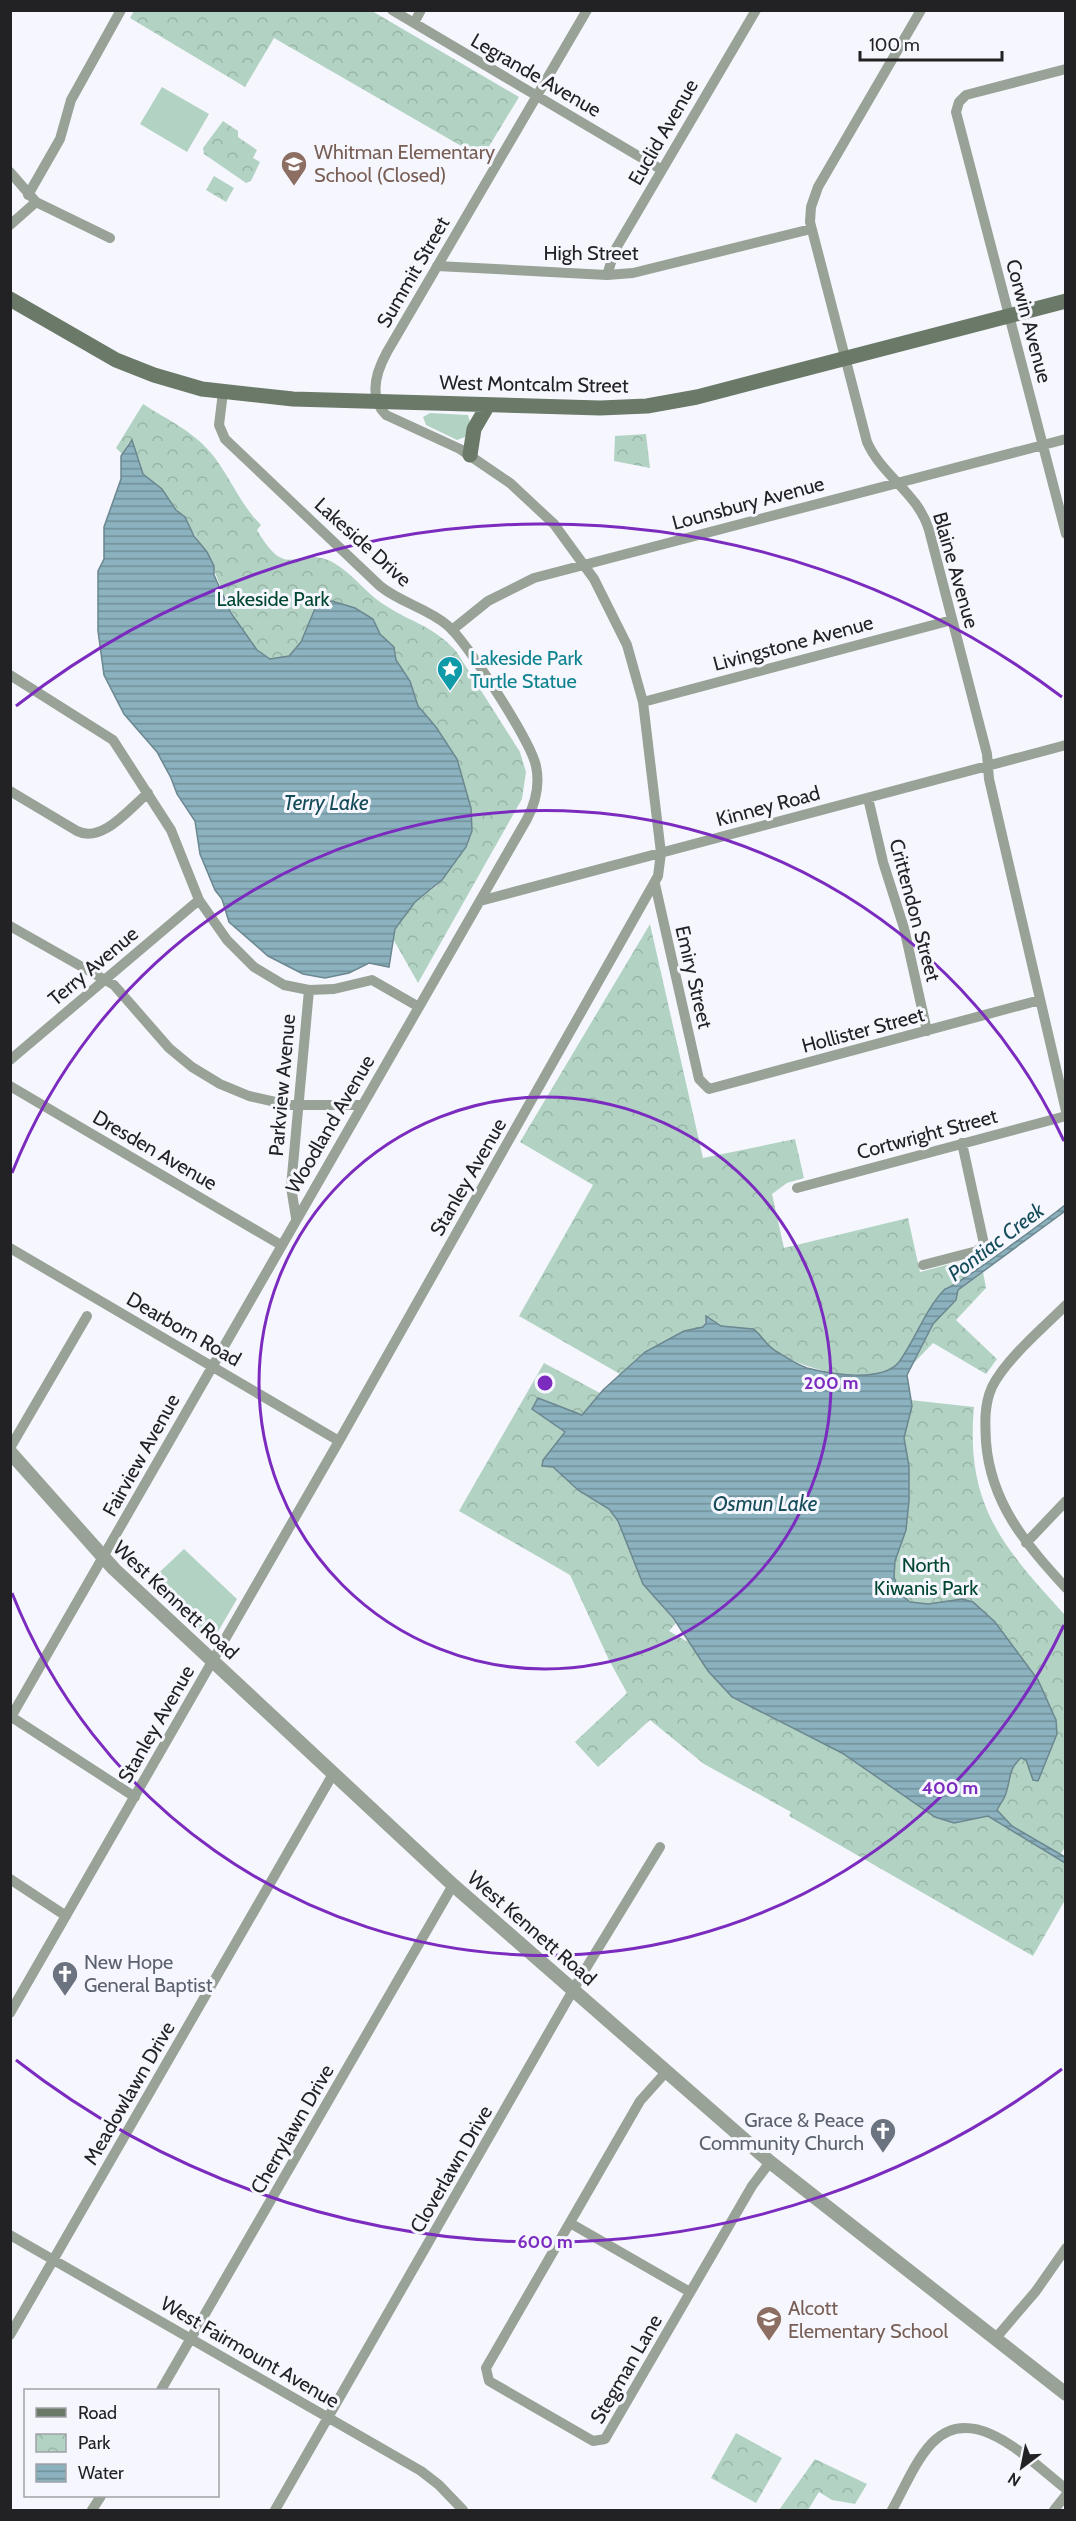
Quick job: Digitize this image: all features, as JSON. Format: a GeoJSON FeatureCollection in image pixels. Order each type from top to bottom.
{"type":"FeatureCollection","features":[{"type":"Feature","properties":{"kind":"main road","name":"West Montcalm Street"},"geometry":{"type":"LineString","coordinates":[[10,299],[93,348],[127,364],[172,381],[223,392],[293,399],[616,408],[659,404],[1065,301]]}},
{"type":"Feature","properties":{"kind":"main road"},"geometry":{"type":"LineString","coordinates":[[470,455],[474,429],[488,405]]}},
{"type":"Feature","properties":{"kind":"street"},"geometry":{"type":"LineString","coordinates":[[10,225],[32,199],[60,139],[74,94],[121,10]]}},
{"type":"Feature","properties":{"kind":"street","name":"Legrande Avenue"},"geometry":{"type":"LineString","coordinates":[[392,10],[662,170]]}},
{"type":"Feature","properties":{"kind":"street"},"geometry":{"type":"LineString","coordinates":[[414,23],[421,10]]}},
{"type":"Feature","properties":{"kind":"street","name":"Summit Street"},"geometry":{"type":"LineString","coordinates":[[376,401],[376,381],[382,360],[587,10]]}},
{"type":"Feature","properties":{"kind":"street","name":"Euclid Avenue"},"geometry":{"type":"LineString","coordinates":[[607,275],[615,250],[756,10]]}},
{"type":"Feature","properties":{"kind":"street","name":"Blaine Avenue"},"geometry":{"type":"LineString","coordinates":[[921,10],[818,187],[810,207],[811,229],[870,449],[883,467],[917,503],[927,524],[988,766],[1065,1111]]}},
{"type":"Feature","properties":{"kind":"street","name":"Corwin Avenue"},"geometry":{"type":"LineString","coordinates":[[1065,69],[966,95],[958,105],[957,117],[1065,534]]}},
{"type":"Feature","properties":{"kind":"street"},"geometry":{"type":"LineString","coordinates":[[10,172],[32,199],[110,238]]}},
{"type":"Feature","properties":{"kind":"street","name":"High Street"},"geometry":{"type":"LineString","coordinates":[[437,266],[607,275],[644,272],[811,229]]}},
{"type":"Feature","properties":{"kind":"street","name":"Lakeside Drive"},"geometry":{"type":"LineString","coordinates":[[223,392],[219,424],[225,439],[380,586],[404,603],[435,617],[452,630],[467,647],[526,743],[537,774],[537,792],[532,809],[480,901]]}},
{"type":"Feature","properties":{"kind":"street","name":"Stanley Avenue"},"geometry":{"type":"LineString","coordinates":[[10,2013],[339,1441],[655,884],[660,870],[643,702],[621,630],[585,564],[565,537],[533,503],[470,455],[423,431],[391,419],[376,401]]}},
{"type":"Feature","properties":{"kind":"street","name":"Lounsbury Avenue"},"geometry":{"type":"LineString","coordinates":[[452,630],[481,606],[508,589],[534,578],[1065,439]]}},
{"type":"Feature","properties":{"kind":"street","name":"Livingstone Avenue"},"geometry":{"type":"LineString","coordinates":[[643,702],[952,620]]}},
{"type":"Feature","properties":{"kind":"street"},"geometry":{"type":"LineString","coordinates":[[10,675],[110,736],[174,836],[200,900],[227,940],[254,967],[284,985],[309,990],[334,989],[372,980],[419,1007]]}},
{"type":"Feature","properties":{"kind":"street","name":"Kinney Road"},"geometry":{"type":"LineString","coordinates":[[480,901],[1065,745]]}},
{"type":"Feature","properties":{"kind":"street"},"geometry":{"type":"LineString","coordinates":[[10,791],[77,831],[88,835],[101,832],[148,794]]}},
{"type":"Feature","properties":{"kind":"street","name":"Crittendon Street"},"geometry":{"type":"LineString","coordinates":[[868,798],[883,862],[904,928],[927,1031]]}},
{"type":"Feature","properties":{"kind":"street","name":"Emiry Street"},"geometry":{"type":"LineString","coordinates":[[655,884],[699,1079]]}},
{"type":"Feature","properties":{"kind":"street","name":"Terry Avenue"},"geometry":{"type":"LineString","coordinates":[[10,1060],[200,900]]}},
{"type":"Feature","properties":{"kind":"street","name":"Woodland Avenue"},"geometry":{"type":"LineString","coordinates":[[212,1366],[480,901]]}},
{"type":"Feature","properties":{"kind":"street"},"geometry":{"type":"LineString","coordinates":[[10,926],[114,985],[169,1048],[204,1075],[249,1096],[298,1106],[362,1105]]}},
{"type":"Feature","properties":{"kind":"street","name":"Parkview Avenue"},"geometry":{"type":"LineString","coordinates":[[296,1218],[291,1187],[309,990]]}},
{"type":"Feature","properties":{"kind":"street","name":"Hollister Street"},"geometry":{"type":"LineString","coordinates":[[699,1079],[705,1087],[714,1089],[1040,1000]]}},
{"type":"Feature","properties":{"kind":"street","name":"Dresden Avenue"},"geometry":{"type":"LineString","coordinates":[[10,1086],[280,1245]]}},
{"type":"Feature","properties":{"kind":"street","name":"Cortwright Street"},"geometry":{"type":"LineString","coordinates":[[797,1188],[1065,1116]]}},
{"type":"Feature","properties":{"kind":"street"},"geometry":{"type":"LineString","coordinates":[[923,1264],[977,1251],[984,1246],[985,1237],[962,1143]]}},
{"type":"Feature","properties":{"kind":"street","name":"Dearborn Road"},"geometry":{"type":"LineString","coordinates":[[10,1248],[339,1441]]}},
{"type":"Feature","properties":{"kind":"street"},"geometry":{"type":"LineString","coordinates":[[1065,1305],[1000,1375],[992,1389],[985,1414],[987,1449],[994,1486],[1008,1518],[1026,1543],[1065,1588]]}},
{"type":"Feature","properties":{"kind":"street"},"geometry":{"type":"LineString","coordinates":[[10,1450],[87,1316]]}},
{"type":"Feature","properties":{"kind":"street","name":"Fairview Avenue"},"geometry":{"type":"LineString","coordinates":[[11,1717],[212,1366]]}},
{"type":"Feature","properties":{"kind":"street","name":"West Kennett Road"},"geometry":{"type":"LineString","coordinates":[[10,1450],[103,1558],[453,1885],[770,2162],[1065,2394]]}},
{"type":"Feature","properties":{"kind":"street"},"geometry":{"type":"LineString","coordinates":[[1026,1543],[1065,1501]]}},
{"type":"Feature","properties":{"kind":"street"},"geometry":{"type":"LineString","coordinates":[[11,1717],[135,1797]]}},
{"type":"Feature","properties":{"kind":"street","name":"Meadowlawn Drive"},"geometry":{"type":"LineString","coordinates":[[10,2335],[333,1774]]}},
{"type":"Feature","properties":{"kind":"street","name":"Cloverlawn Drive"},"geometry":{"type":"LineString","coordinates":[[275,2511],[574,1990],[660,1847]]}},
{"type":"Feature","properties":{"kind":"street"},"geometry":{"type":"LineString","coordinates":[[10,1879],[66,1916]]}},
{"type":"Feature","properties":{"kind":"street","name":"Cherrylawn Drive"},"geometry":{"type":"LineString","coordinates":[[162,2389],[453,1885]]}},
{"type":"Feature","properties":{"kind":"street","name":"Stegman Lane"},"geometry":{"type":"LineString","coordinates":[[666,2072],[640,2101],[485,2370],[489,2381],[593,2441],[605,2439],[752,2186],[770,2162]]}},
{"type":"Feature","properties":{"kind":"street"},"geometry":{"type":"LineString","coordinates":[[570,2223],[690,2292]]}},
{"type":"Feature","properties":{"kind":"street","name":"West Fairmount Avenue"},"geometry":{"type":"LineString","coordinates":[[10,2235],[421,2471],[448,2493],[463,2511]]}},
{"type":"Feature","properties":{"kind":"street"},"geometry":{"type":"LineString","coordinates":[[995,2339],[1036,2291],[1065,2248]]}},
{"type":"Feature","properties":{"kind":"street"},"geometry":{"type":"LineString","coordinates":[[892,2511],[930,2446],[940,2436],[959,2428],[980,2429],[991,2433],[1065,2488]]}},
{"type":"Feature","properties":{"kind":"street"},"geometry":{"type":"LineString","coordinates":[[1054,2511],[1065,2495]]}},
{"type":"Feature","properties":{"kind":"street"},"geometry":{"type":"LineString","coordinates":[[92,2511],[100,2497]]}},
{"type":"Feature","properties":{"kind":"green space"},"geometry":{"type":"Polygon","coordinates":[[[134,11],[372,11],[519,97],[482,158],[274,38],[245,87],[130,18],[134,11]]]}},
{"type":"Feature","properties":{"kind":"green space"},"geometry":{"type":"Polygon","coordinates":[[[162,87],[209,114],[187,152],[140,124],[162,87]]]}},
{"type":"Feature","properties":{"kind":"green space"},"geometry":{"type":"Polygon","coordinates":[[[223,121],[238,131],[238,137],[257,150],[253,158],[260,162],[251,181],[246,183],[204,154],[203,148],[223,121]]]}},
{"type":"Feature","properties":{"kind":"green space"},"geometry":{"type":"Polygon","coordinates":[[[214,176],[234,188],[226,202],[206,190],[214,176]]]}},
{"type":"Feature","properties":{"kind":"green space","name":"Lakeside Park"},"geometry":{"type":"Polygon","coordinates":[[[143,404],[188,432],[204,445],[224,471],[253,517],[261,525],[257,530],[277,556],[293,560],[321,558],[334,563],[383,604],[429,629],[447,642],[456,651],[520,752],[526,772],[522,799],[418,983],[392,937],[395,929],[415,902],[438,885],[466,847],[472,831],[471,808],[457,759],[436,727],[418,706],[410,681],[396,660],[395,649],[380,634],[373,619],[355,608],[332,601],[315,607],[301,642],[289,656],[270,659],[257,650],[228,606],[207,552],[162,489],[143,474],[134,447],[129,442],[122,454],[116,448],[143,404]]]}},
{"type":"Feature","properties":{"kind":"green space"},"geometry":{"type":"Polygon","coordinates":[[[430,413],[468,415],[470,422],[465,437],[457,440],[426,425],[423,417],[430,413]]]}},
{"type":"Feature","properties":{"kind":"green space"},"geometry":{"type":"Polygon","coordinates":[[[646,434],[650,468],[614,461],[615,436],[646,434]]]}},
{"type":"Feature","properties":{"kind":"green space"},"geometry":{"type":"Polygon","coordinates":[[[650,924],[703,1158],[795,1139],[804,1178],[787,1183],[772,1194],[784,1248],[908,1218],[920,1272],[980,1256],[986,1288],[956,1320],[997,1359],[986,1374],[933,1343],[910,1367],[898,1363],[886,1371],[869,1375],[830,1372],[810,1367],[776,1352],[764,1343],[753,1329],[721,1326],[707,1316],[703,1327],[684,1331],[645,1352],[620,1374],[519,1316],[593,1185],[520,1142],[650,924]]]}},
{"type":"Feature","properties":{"kind":"green space","name":"North Kiwanis Park"},"geometry":{"type":"Polygon","coordinates":[[[544,1363],[600,1393],[582,1415],[541,1399],[548,1420],[565,1433],[543,1466],[553,1467],[578,1490],[609,1509],[623,1527],[643,1584],[676,1623],[669,1631],[932,1783],[838,1624],[883,1397],[974,1407],[973,1442],[976,1472],[983,1499],[993,1523],[1024,1568],[1065,1615],[1066,1845],[1059,1857],[1065,1860],[1065,1900],[1033,1956],[789,1816],[791,1812],[704,1764],[650,1720],[598,1767],[575,1742],[627,1693],[609,1660],[570,1575],[459,1511],[544,1363]]]}},
{"type":"Feature","properties":{"kind":"green space"},"geometry":{"type":"Polygon","coordinates":[[[184,1549],[237,1599],[212,1642],[148,1583],[184,1549]]]}},
{"type":"Feature","properties":{"kind":"green space"},"geometry":{"type":"Polygon","coordinates":[[[736,2433],[782,2458],[756,2503],[711,2478],[736,2433]]]}},
{"type":"Feature","properties":{"kind":"green space"},"geometry":{"type":"Polygon","coordinates":[[[815,2459],[867,2484],[855,2504],[832,2500],[819,2492],[808,2510],[779,2510],[815,2459]]]}},
{"type":"Feature","properties":{"kind":"water","name":"Terry Lake"},"geometry":{"type":"Polygon","coordinates":[[[132,440],[143,474],[162,489],[176,510],[185,517],[194,536],[207,552],[214,566],[214,575],[231,613],[257,650],[270,659],[289,656],[301,642],[316,606],[332,601],[355,608],[373,619],[380,634],[394,647],[396,660],[410,681],[418,706],[436,727],[457,759],[471,808],[472,831],[466,847],[442,880],[415,902],[395,929],[389,967],[369,963],[349,973],[325,978],[303,974],[268,956],[229,922],[222,899],[215,890],[200,854],[195,821],[177,794],[157,752],[124,714],[104,675],[98,631],[98,571],[104,559],[104,527],[121,479],[121,456],[132,440]]]}},
{"type":"Feature","properties":{"kind":"water","name":"Osmun Lake"},"geometry":{"type":"Polygon","coordinates":[[[1065,1205],[1065,1211],[958,1290],[956,1300],[933,1324],[907,1375],[912,1406],[904,1438],[909,1466],[909,1501],[906,1530],[895,1561],[894,1577],[900,1594],[910,1602],[928,1604],[962,1599],[973,1602],[995,1622],[1038,1680],[1056,1720],[1057,1734],[1038,1781],[1033,1780],[1026,1760],[1021,1758],[1012,1770],[1005,1795],[997,1810],[1012,1826],[1065,1857],[1065,1863],[988,1816],[954,1823],[935,1817],[842,1753],[732,1697],[708,1671],[674,1619],[643,1584],[618,1521],[609,1509],[578,1490],[553,1467],[542,1466],[543,1460],[565,1432],[532,1409],[538,1398],[582,1415],[603,1390],[645,1352],[684,1331],[703,1327],[706,1323],[706,1316],[721,1326],[753,1329],[774,1350],[807,1368],[855,1375],[881,1373],[891,1369],[899,1362],[932,1306],[945,1289],[984,1265],[1065,1205]]]}},
{"type":"Feature","properties":{"kind":"place","name":"Whitman Elementary School (Closed)"},"geometry":{"type":"Point","coordinates":[294,187]}},
{"type":"Feature","properties":{"kind":"place","name":"Lakeside Park Turtle Statue"},"geometry":{"type":"Point","coordinates":[450,692]}},
{"type":"Feature","properties":{"kind":"place","name":"New Hope General Baptist"},"geometry":{"type":"Point","coordinates":[65,1997]}},
{"type":"Feature","properties":{"kind":"place","name":"Grace & Peace Community Church"},"geometry":{"type":"Point","coordinates":[883,2154]}},
{"type":"Feature","properties":{"kind":"place","name":"Alcott Elementary School"},"geometry":{"type":"Point","coordinates":[769,2342]}},
{"type":"Feature","properties":{"kind":"water label","name":"Pontiac Creek"},"geometry":{"type":"Point","coordinates":[996,1242]}}]}
